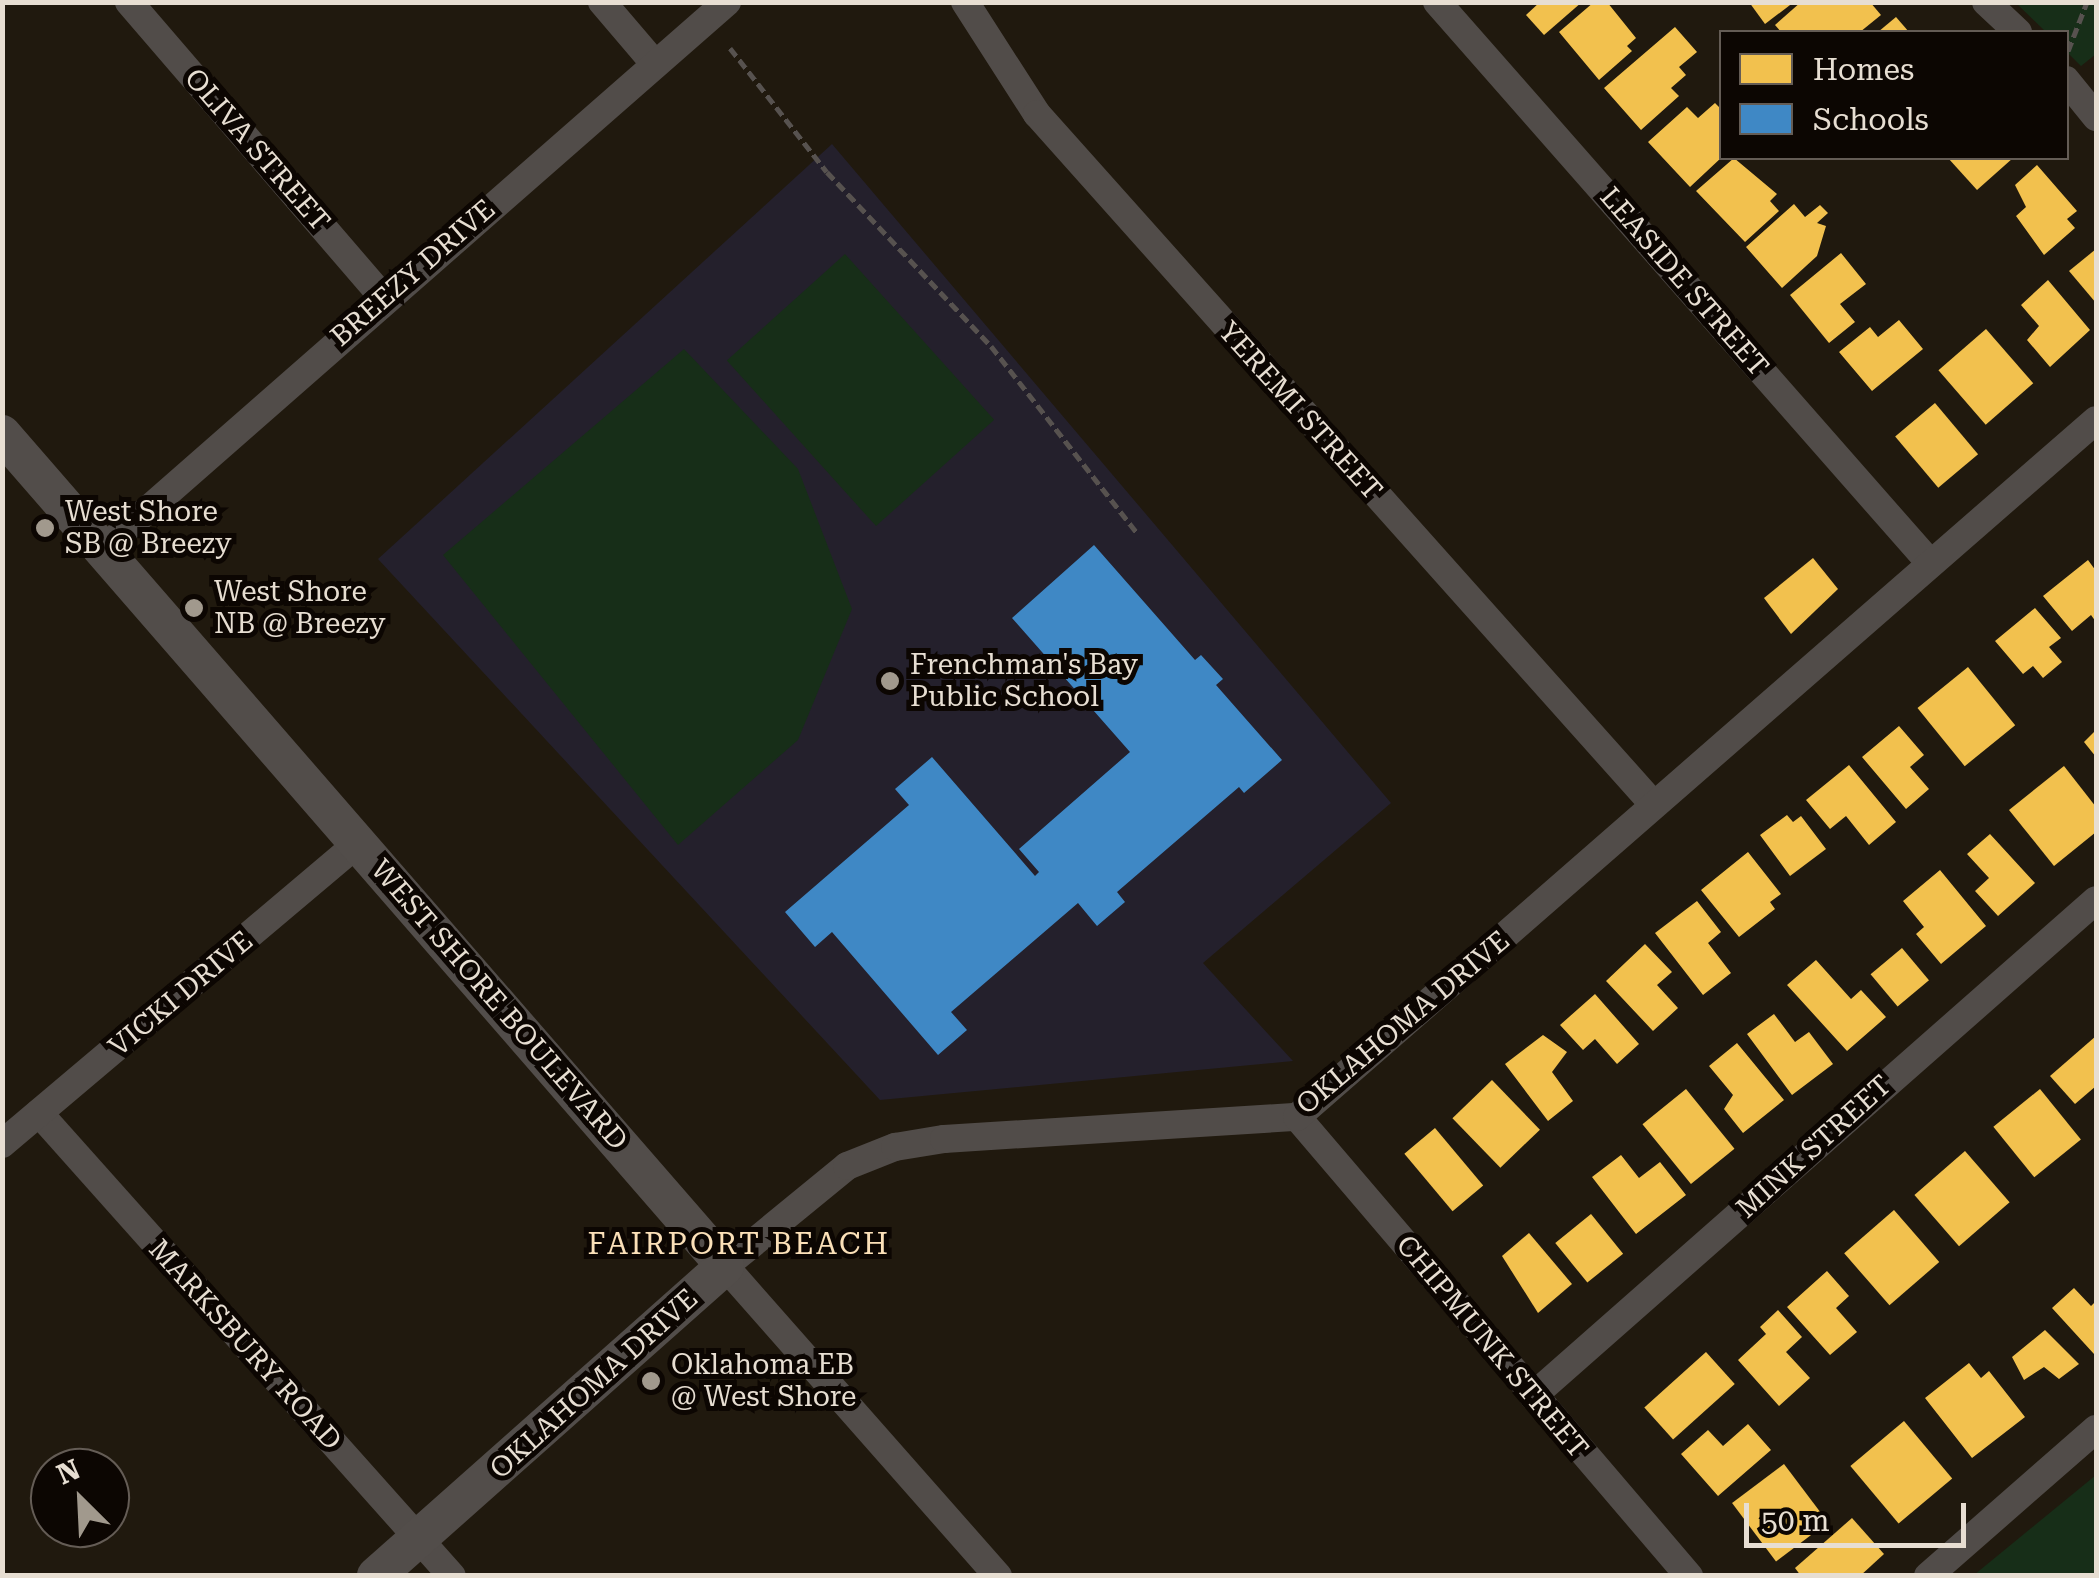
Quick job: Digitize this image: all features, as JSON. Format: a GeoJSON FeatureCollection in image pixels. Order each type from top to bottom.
{"type":"FeatureCollection","features":[{"type":"Feature","properties":{"kind":"street","name":"OLIVA STREET"},"geometry":{"type":"LineString","coordinates":[[129,2],[384,298]]}},
{"type":"Feature","properties":{"kind":"street"},"geometry":{"type":"LineString","coordinates":[[602,2],[655,64]]}},
{"type":"Feature","properties":{"kind":"street","name":"BREEZY DRIVE"},"geometry":{"type":"LineString","coordinates":[[104,549],[384,298],[727,2]]}},
{"type":"Feature","properties":{"kind":"street","name":"YEREMI STREET"},"geometry":{"type":"LineString","coordinates":[[965,2],[1037,114],[1654,806]]}},
{"type":"Feature","properties":{"kind":"street","name":"LEASIDE STREET"},"geometry":{"type":"LineString","coordinates":[[1437,2],[1930,563]]}},
{"type":"Feature","properties":{"kind":"street"},"geometry":{"type":"LineString","coordinates":[[1986,2],[2016,30]]}},
{"type":"Feature","properties":{"kind":"street"},"geometry":{"type":"LineString","coordinates":[[2069,84],[2096,117]]}},
{"type":"Feature","properties":{"kind":"street","name":"OKLAHOMA DRIVE"},"geometry":{"type":"LineString","coordinates":[[376,1576],[726,1266],[847,1166],[895,1147],[944,1138],[1297,1118],[2096,420]]}},
{"type":"Feature","properties":{"kind":"street","name":"WEST SHORE BOULEVARD"},"geometry":{"type":"LineString","coordinates":[[2,434],[998,1576]]}},
{"type":"Feature","properties":{"kind":"street","name":"VICKI DRIVE"},"geometry":{"type":"LineString","coordinates":[[2,1144],[358,843]]}},
{"type":"Feature","properties":{"kind":"street","name":"MINK STREET"},"geometry":{"type":"LineString","coordinates":[[1533,1396],[2096,900]]}},
{"type":"Feature","properties":{"kind":"street","name":"MARKSBURY ROAD"},"geometry":{"type":"LineString","coordinates":[[38,1113],[452,1576]]}},
{"type":"Feature","properties":{"kind":"street","name":"CHIPMUNK STREET"},"geometry":{"type":"LineString","coordinates":[[1297,1118],[1689,1576]]}},
{"type":"Feature","properties":{"kind":"street"},"geometry":{"type":"LineString","coordinates":[[1928,1576],[2096,1429]]}},
{"type":"Feature","properties":{"kind":"path"},"geometry":{"type":"LineString","coordinates":[[2069,46],[2086,2]]}},
{"type":"Feature","properties":{"kind":"path"},"geometry":{"type":"LineString","coordinates":[[730,48],[826,172],[991,346],[1137,532]]}},
{"type":"Feature","properties":{"kind":"shaded area","name":"Frenchman's Bay Public School"},"geometry":{"type":"Polygon","coordinates":[[[832,144],[1391,803],[1203,963],[1293,1061],[880,1100],[378,559],[832,144]]]}},
{"type":"Feature","properties":{"kind":"green space"},"geometry":{"type":"Polygon","coordinates":[[[2016,3],[2096,3],[2096,54],[2081,66],[2069,54],[2069,30],[2044,30],[2016,3]]]}},
{"type":"Feature","properties":{"kind":"green space"},"geometry":{"type":"Polygon","coordinates":[[[845,254],[994,420],[876,526],[727,360],[845,254]]]}},
{"type":"Feature","properties":{"kind":"green space"},"geometry":{"type":"Polygon","coordinates":[[[684,349],[798,469],[852,609],[798,740],[678,845],[443,555],[684,349]]]}},
{"type":"Feature","properties":{"kind":"green space"},"geometry":{"type":"Polygon","coordinates":[[[2096,1475],[2096,1575],[1974,1575],[2096,1475]]]}},
{"type":"Feature","properties":{"kind":"building: Homes"},"geometry":{"type":"Polygon","coordinates":[[[1540,2],[1582,2],[1544,35],[1526,15],[1540,2]]]}},
{"type":"Feature","properties":{"kind":"building: Homes"},"geometry":{"type":"Polygon","coordinates":[[[1594,2],[1607,2],[1636,38],[1627,46],[1632,51],[1599,80],[1559,32],[1594,2]]]}},
{"type":"Feature","properties":{"kind":"building: Homes"},"geometry":{"type":"Polygon","coordinates":[[[1749,2],[1794,2],[1765,24],[1749,2]]]}},
{"type":"Feature","properties":{"kind":"building: Homes"},"geometry":{"type":"Polygon","coordinates":[[[1801,2],[1870,2],[1881,15],[1862,30],[1779,30],[1775,25],[1801,2]]]}},
{"type":"Feature","properties":{"kind":"building: Homes"},"geometry":{"type":"Polygon","coordinates":[[[1896,17],[1907,30],[1880,30],[1896,17]]]}},
{"type":"Feature","properties":{"kind":"building: Homes"},"geometry":{"type":"Polygon","coordinates":[[[1675,27],[1697,52],[1679,67],[1686,75],[1671,88],[1679,96],[1641,130],[1604,88],[1675,27]]]}},
{"type":"Feature","properties":{"kind":"building: Homes"},"geometry":{"type":"Polygon","coordinates":[[[1715,103],[1719,107],[1719,160],[1690,187],[1648,142],[1687,107],[1698,118],[1715,103]]]}},
{"type":"Feature","properties":{"kind":"building: Homes"},"geometry":{"type":"Polygon","coordinates":[[[1736,160],[1777,194],[1770,201],[1779,211],[1745,242],[1696,191],[1736,160]]]}},
{"type":"Feature","properties":{"kind":"building: Homes"},"geometry":{"type":"Polygon","coordinates":[[[1950,160],[2011,160],[1977,190],[1950,160]]]}},
{"type":"Feature","properties":{"kind":"building: Homes"},"geometry":{"type":"Polygon","coordinates":[[[2037,165],[2077,211],[2067,219],[2075,228],[2044,255],[2016,216],[2026,207],[2015,185],[2037,165]]]}},
{"type":"Feature","properties":{"kind":"building: Homes"},"geometry":{"type":"Polygon","coordinates":[[[1794,204],[1805,217],[1820,205],[1828,213],[1817,223],[1826,226],[1817,256],[1782,288],[1746,247],[1794,204]]]}},
{"type":"Feature","properties":{"kind":"building: Homes"},"geometry":{"type":"Polygon","coordinates":[[[2096,249],[2096,303],[2069,271],[2096,249]]]}},
{"type":"Feature","properties":{"kind":"building: Homes"},"geometry":{"type":"Polygon","coordinates":[[[1841,253],[1866,284],[1840,304],[1855,322],[1829,343],[1790,295],[1841,253]]]}},
{"type":"Feature","properties":{"kind":"building: Homes"},"geometry":{"type":"Polygon","coordinates":[[[2048,280],[2090,330],[2050,367],[2027,340],[2039,326],[2021,305],[2048,280]]]}},
{"type":"Feature","properties":{"kind":"building: Homes"},"geometry":{"type":"Polygon","coordinates":[[[1899,320],[1923,349],[1872,391],[1839,352],[1870,327],[1878,337],[1899,320]]]}},
{"type":"Feature","properties":{"kind":"building: Homes"},"geometry":{"type":"Polygon","coordinates":[[[1986,329],[2033,383],[1986,425],[1938,370],[1986,329]]]}},
{"type":"Feature","properties":{"kind":"building: Homes"},"geometry":{"type":"Polygon","coordinates":[[[1935,403],[1978,454],[1938,488],[1895,436],[1935,403]]]}},
{"type":"Feature","properties":{"kind":"building: Homes"},"geometry":{"type":"Polygon","coordinates":[[[1813,558],[1838,589],[1791,634],[1764,598],[1813,558]]]}},
{"type":"Feature","properties":{"kind":"building: Homes"},"geometry":{"type":"Polygon","coordinates":[[[2088,560],[2096,571],[2096,622],[2091,615],[2072,631],[2043,596],[2088,560]]]}},
{"type":"Feature","properties":{"kind":"building: Homes"},"geometry":{"type":"Polygon","coordinates":[[[2035,608],[2061,638],[2049,647],[2062,662],[2043,678],[2033,666],[2023,674],[1995,641],[2035,608]]]}},
{"type":"Feature","properties":{"kind":"building: Homes"},"geometry":{"type":"Polygon","coordinates":[[[1968,667],[2015,725],[1965,766],[1917,708],[1968,667]]]}},
{"type":"Feature","properties":{"kind":"building: Homes"},"geometry":{"type":"Polygon","coordinates":[[[1899,726],[1924,755],[1910,767],[1929,789],[1906,809],[1862,757],[1899,726]]]}},
{"type":"Feature","properties":{"kind":"building: Homes"},"geometry":{"type":"Polygon","coordinates":[[[2096,730],[2096,757],[2084,742],[2096,730]]]}},
{"type":"Feature","properties":{"kind":"building: Homes"},"geometry":{"type":"Polygon","coordinates":[[[1849,765],[1896,822],[1869,845],[1846,816],[1830,829],[1806,800],[1849,765]]]}},
{"type":"Feature","properties":{"kind":"building: Homes"},"geometry":{"type":"Polygon","coordinates":[[[2064,766],[2096,807],[2096,832],[2054,866],[2009,810],[2064,766]]]}},
{"type":"Feature","properties":{"kind":"building: Homes"},"geometry":{"type":"Polygon","coordinates":[[[1787,815],[1793,822],[1801,816],[1826,849],[1790,876],[1760,835],[1787,815]]]}},
{"type":"Feature","properties":{"kind":"building: Homes"},"geometry":{"type":"Polygon","coordinates":[[[1990,834],[2035,883],[1998,916],[1975,891],[1989,878],[1967,854],[1990,834]]]}},
{"type":"Feature","properties":{"kind":"building: Homes"},"geometry":{"type":"Polygon","coordinates":[[[1748,852],[1781,894],[1770,902],[1775,909],[1739,937],[1701,890],[1748,852]]]}},
{"type":"Feature","properties":{"kind":"building: Homes"},"geometry":{"type":"Polygon","coordinates":[[[1940,870],[1986,926],[1941,964],[1916,934],[1924,927],[1903,901],[1940,870]]]}},
{"type":"Feature","properties":{"kind":"building: Homes"},"geometry":{"type":"Polygon","coordinates":[[[1697,901],[1721,932],[1708,943],[1731,973],[1703,995],[1655,933],[1697,901]]]}},
{"type":"Feature","properties":{"kind":"building: Homes"},"geometry":{"type":"Polygon","coordinates":[[[1645,944],[1672,972],[1657,985],[1678,1008],[1653,1031],[1606,981],[1645,944]]]}},
{"type":"Feature","properties":{"kind":"building: Homes"},"geometry":{"type":"Polygon","coordinates":[[[1902,948],[1929,980],[1898,1007],[1871,974],[1902,948]]]}},
{"type":"Feature","properties":{"kind":"building: Homes"},"geometry":{"type":"Polygon","coordinates":[[[1816,960],[1851,999],[1861,990],[1886,1017],[1847,1051],[1787,985],[1816,960]]]}},
{"type":"Feature","properties":{"kind":"building: Homes"},"geometry":{"type":"Polygon","coordinates":[[[1595,994],[1639,1044],[1617,1064],[1595,1039],[1583,1050],[1560,1025],[1595,994]]]}},
{"type":"Feature","properties":{"kind":"building: Homes"},"geometry":{"type":"Polygon","coordinates":[[[1774,1014],[1795,1042],[1809,1032],[1833,1064],[1792,1095],[1747,1034],[1774,1014]]]}},
{"type":"Feature","properties":{"kind":"building: Homes"},"geometry":{"type":"Polygon","coordinates":[[[1543,1035],[1567,1052],[1552,1072],[1573,1101],[1548,1121],[1505,1064],[1543,1035]]]}},
{"type":"Feature","properties":{"kind":"building: Homes"},"geometry":{"type":"Polygon","coordinates":[[[2096,1036],[2096,1086],[2075,1104],[2050,1076],[2096,1036]]]}},
{"type":"Feature","properties":{"kind":"building: Homes"},"geometry":{"type":"Polygon","coordinates":[[[1737,1043],[1784,1100],[1743,1133],[1724,1109],[1733,1095],[1709,1066],[1737,1043]]]}},
{"type":"Feature","properties":{"kind":"building: Homes"},"geometry":{"type":"Polygon","coordinates":[[[1492,1080],[1540,1130],[1500,1168],[1452,1118],[1492,1080]]]}},
{"type":"Feature","properties":{"kind":"building: Homes"},"geometry":{"type":"Polygon","coordinates":[[[1686,1089],[1734,1149],[1691,1184],[1642,1124],[1686,1089]]]}},
{"type":"Feature","properties":{"kind":"building: Homes"},"geometry":{"type":"Polygon","coordinates":[[[2040,1089],[2081,1140],[2034,1177],[1993,1127],[2040,1089]]]}},
{"type":"Feature","properties":{"kind":"building: Homes"},"geometry":{"type":"Polygon","coordinates":[[[1435,1128],[1483,1185],[1453,1211],[1404,1154],[1435,1128]]]}},
{"type":"Feature","properties":{"kind":"building: Homes"},"geometry":{"type":"Polygon","coordinates":[[[1965,1151],[2010,1202],[1959,1246],[1914,1195],[1965,1151]]]}},
{"type":"Feature","properties":{"kind":"building: Homes"},"geometry":{"type":"Polygon","coordinates":[[[1621,1155],[1639,1178],[1660,1162],[1686,1195],[1636,1234],[1592,1177],[1621,1155]]]}},
{"type":"Feature","properties":{"kind":"building: Homes"},"geometry":{"type":"Polygon","coordinates":[[[1894,1210],[1939,1262],[1889,1305],[1844,1253],[1894,1210]]]}},
{"type":"Feature","properties":{"kind":"building: Homes"},"geometry":{"type":"Polygon","coordinates":[[[1591,1214],[1623,1254],[1587,1283],[1555,1243],[1591,1214]]]}},
{"type":"Feature","properties":{"kind":"building: Homes"},"geometry":{"type":"Polygon","coordinates":[[[1529,1233],[1572,1284],[1538,1313],[1502,1256],[1529,1233]]]}},
{"type":"Feature","properties":{"kind":"building: Homes"},"geometry":{"type":"Polygon","coordinates":[[[1827,1271],[1849,1296],[1836,1308],[1857,1332],[1830,1355],[1787,1307],[1827,1271]]]}},
{"type":"Feature","properties":{"kind":"building: Homes"},"geometry":{"type":"Polygon","coordinates":[[[2074,1288],[2091,1306],[2096,1301],[2094,1354],[2052,1308],[2074,1288]]]}},
{"type":"Feature","properties":{"kind":"building: Homes"},"geometry":{"type":"Polygon","coordinates":[[[1778,1310],[1802,1337],[1786,1352],[1810,1378],[1779,1406],[1738,1360],[1766,1334],[1760,1327],[1778,1310]]]}},
{"type":"Feature","properties":{"kind":"building: Homes"},"geometry":{"type":"Polygon","coordinates":[[[2045,1330],[2079,1364],[2059,1379],[2044,1367],[2024,1380],[2012,1357],[2045,1330]]]}},
{"type":"Feature","properties":{"kind":"building: Homes"},"geometry":{"type":"Polygon","coordinates":[[[1706,1352],[1735,1384],[1673,1439],[1644,1408],[1706,1352]]]}},
{"type":"Feature","properties":{"kind":"building: Homes"},"geometry":{"type":"Polygon","coordinates":[[[1969,1363],[1981,1378],[1989,1371],[2025,1417],[1972,1458],[1925,1398],[1969,1363]]]}},
{"type":"Feature","properties":{"kind":"building: Homes"},"geometry":{"type":"Polygon","coordinates":[[[1904,1421],[1952,1478],[1899,1523],[1850,1466],[1904,1421]]]}},
{"type":"Feature","properties":{"kind":"building: Homes"},"geometry":{"type":"Polygon","coordinates":[[[1748,1424],[1771,1450],[1718,1496],[1681,1454],[1708,1430],[1723,1446],[1748,1424]]]}},
{"type":"Feature","properties":{"kind":"building: Homes"},"geometry":{"type":"Polygon","coordinates":[[[1784,1464],[1828,1522],[1776,1561],[1732,1503],[1784,1464]]]}},
{"type":"Feature","properties":{"kind":"building: Homes"},"geometry":{"type":"Polygon","coordinates":[[[1852,1518],[1884,1554],[1860,1576],[1801,1576],[1795,1568],[1852,1518]]]}},
{"type":"Feature","properties":{"kind":"building: Schools"},"geometry":{"type":"Polygon","coordinates":[[[1094,545],[1195,660],[1201,655],[1223,679],[1216,685],[1282,760],[1244,793],[1239,787],[1117,892],[1125,902],[1097,926],[1078,903],[951,1012],[967,1030],[938,1055],[832,932],[815,947],[785,912],[909,805],[895,789],[932,757],[1035,876],[1039,872],[1019,849],[1130,752],[1012,618],[1094,545]]]}},
{"type":"Feature","properties":{"kind":"place","name":"West Shore SB @ Breezy"},"geometry":{"type":"Point","coordinates":[45,528]}},
{"type":"Feature","properties":{"kind":"place","name":"West Shore NB @ Breezy"},"geometry":{"type":"Point","coordinates":[194,608]}},
{"type":"Feature","properties":{"kind":"place","name":"Frenchman's Bay Public School"},"geometry":{"type":"Point","coordinates":[890,681]}},
{"type":"Feature","properties":{"kind":"place","name":"Oklahoma EB @ West Shore"},"geometry":{"type":"Point","coordinates":[651,1381]}},
{"type":"Feature","properties":{"kind":"district","name":"FAIRPORT BEACH"},"geometry":{"type":"Point","coordinates":[739,1244]}}]}
